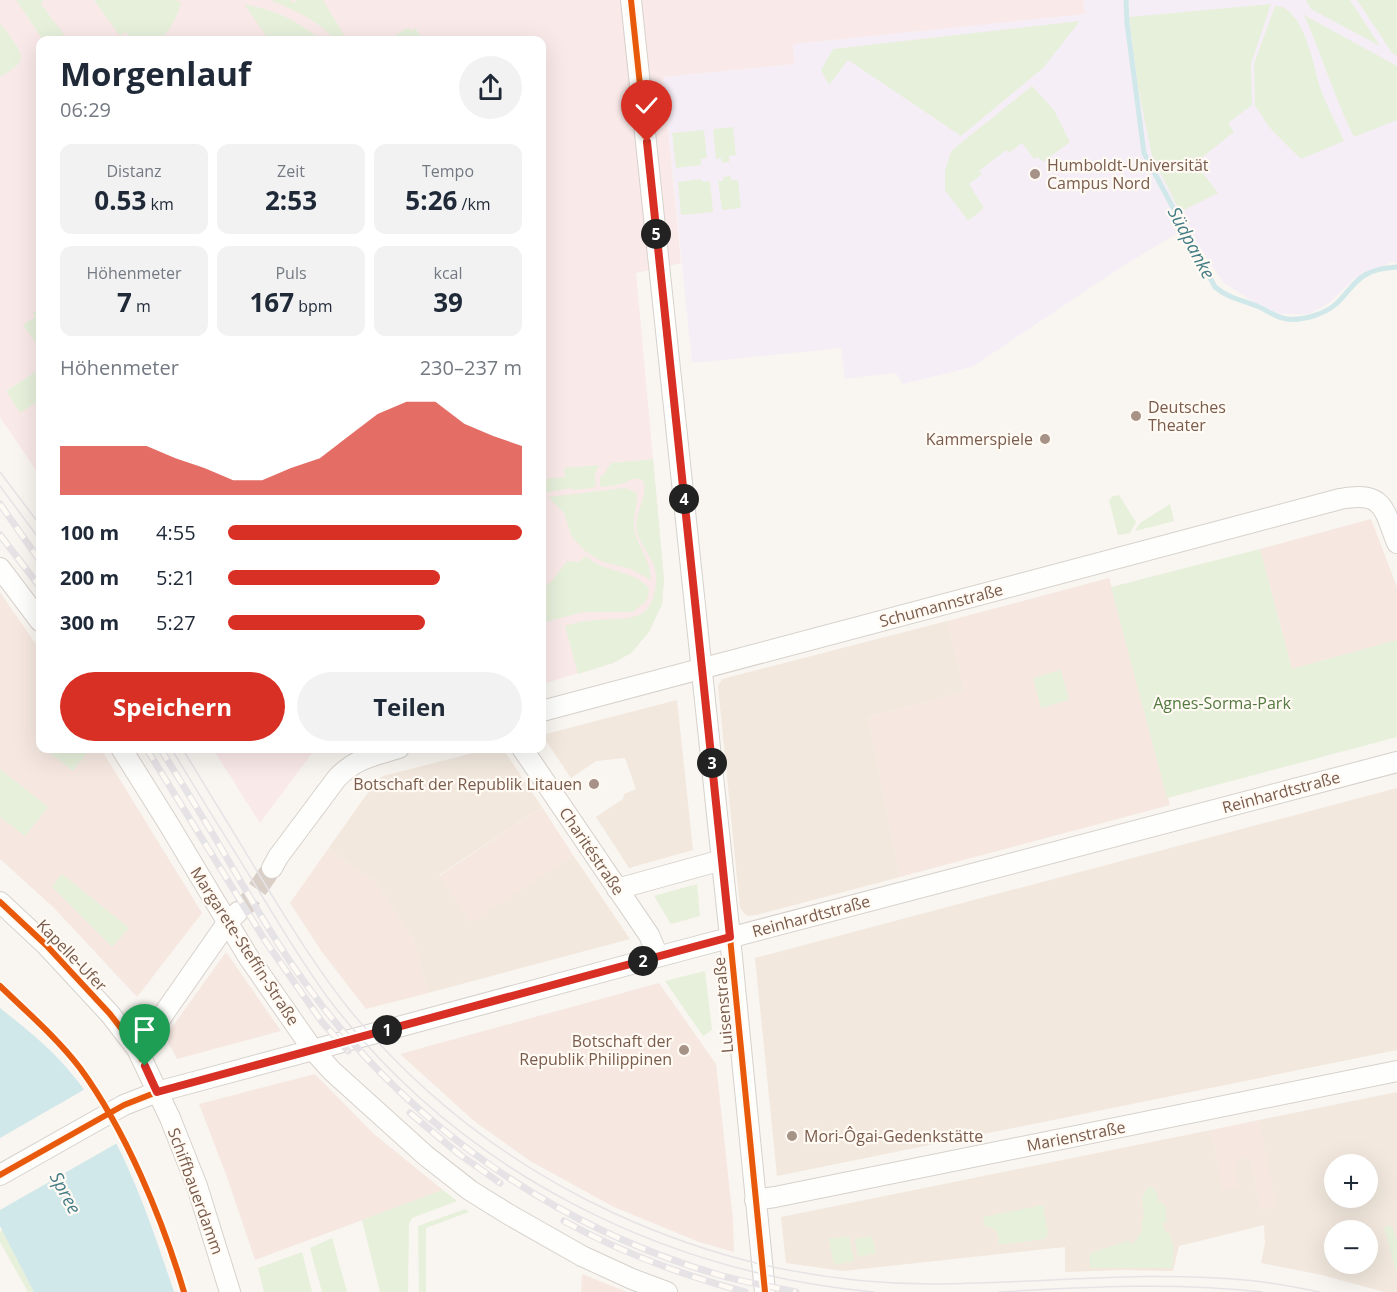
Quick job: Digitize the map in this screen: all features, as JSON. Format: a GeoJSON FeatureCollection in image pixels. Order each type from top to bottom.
{"type":"FeatureCollection","features":[{"type":"Feature","properties":{"kind":"street","name":"Luisenstraße"},"geometry":{"type":"LineString","coordinates":[[631,0],[730,937],[765,1292]]}},
{"type":"Feature","properties":{"kind":"street","name":"Schumannstraße"},"geometry":{"type":"LineString","coordinates":[[546,710],[1360,496],[1373,498],[1381,504],[1397,543]]}},
{"type":"Feature","properties":{"kind":"street"},"geometry":{"type":"LineString","coordinates":[[0,568],[36,616]]}},
{"type":"Feature","properties":{"kind":"street","name":"Margarete-Steffin-Straße"},"geometry":{"type":"LineString","coordinates":[[124,753],[168,823],[232,917],[249,958],[313,1050],[332,1071],[381,1116],[471,1191],[582,1256],[667,1292]]}},
{"type":"Feature","properties":{"kind":"street"},"geometry":{"type":"LineString","coordinates":[[272,868],[347,767],[359,760],[382,753]]}},
{"type":"Feature","properties":{"kind":"street","name":"Charitéstraße"},"geometry":{"type":"LineString","coordinates":[[525,753],[649,935],[658,956]]}},
{"type":"Feature","properties":{"kind":"street","name":"Reinhardtstraße"},"geometry":{"type":"LineString","coordinates":[[0,1175],[124,1105],[157,1092],[658,956],[1397,762]]}},
{"type":"Feature","properties":{"kind":"street"},"geometry":{"type":"LineString","coordinates":[[617,888],[722,860]]}},
{"type":"Feature","properties":{"kind":"street","name":"Kapelle-Ufer"},"geometry":{"type":"LineString","coordinates":[[0,902],[46,945],[110,1014],[137,1049],[157,1092]]}},
{"type":"Feature","properties":{"kind":"street"},"geometry":{"type":"LineString","coordinates":[[159,1022],[232,917]]}},
{"type":"Feature","properties":{"kind":"street","name":"Marienstraße"},"geometry":{"type":"LineString","coordinates":[[755,1200],[1397,1071]]}},
{"type":"Feature","properties":{"kind":"street","name":"Schiffbauerdamm"},"geometry":{"type":"LineString","coordinates":[[157,1092],[197,1186],[230,1292]]}},
{"type":"Feature","properties":{"kind":"shaded area"},"geometry":{"type":"Polygon","coordinates":[[[0,0],[1083,0],[1085,14],[793,44],[794,64],[663,77],[681,263],[636,273],[664,579],[662,604],[649,632],[631,653],[613,663],[546,683],[546,36],[36,36],[36,470],[0,417],[0,0]]]}},
{"type":"Feature","properties":{"kind":"shaded area","name":"Humboldt-Universität Campus Nord"},"geometry":{"type":"Polygon","coordinates":[[[1083,0],[1397,0],[1397,264],[1392,262],[1354,279],[1329,303],[1309,314],[1280,314],[1254,302],[1224,283],[1186,228],[1123,266],[972,367],[903,384],[896,373],[845,379],[841,348],[692,363],[663,77],[794,64],[792,44],[1084,14],[1083,0]]]}},
{"type":"Feature","properties":{"kind":"shaded area"},"geometry":{"type":"Polygon","coordinates":[[[1371,519],[1397,587],[1397,640],[1292,669],[1260,549],[1371,519]]]}},
{"type":"Feature","properties":{"kind":"shaded area"},"geometry":{"type":"Polygon","coordinates":[[[1109,578],[1170,805],[900,877],[868,717],[965,692],[947,621],[1109,578]]]}},
{"type":"Feature","properties":{"kind":"shaded area"},"geometry":{"type":"Polygon","coordinates":[[[0,592],[36,644],[36,753],[103,753],[202,913],[137,997],[53,907],[0,859],[0,592]]]}},
{"type":"Feature","properties":{"kind":"shaded area"},"geometry":{"type":"Polygon","coordinates":[[[947,621],[965,692],[868,717],[900,877],[748,916],[740,908],[718,686],[722,679],[947,621]]]}},
{"type":"Feature","properties":{"kind":"shaded area"},"geometry":{"type":"Polygon","coordinates":[[[677,700],[693,850],[629,868],[596,817],[623,799],[624,794],[636,789],[625,758],[596,761],[571,778],[546,741],[546,734],[677,700]]]}},
{"type":"Feature","properties":{"kind":"shaded area"},"geometry":{"type":"Polygon","coordinates":[[[216,753],[312,753],[260,823],[216,753]]]}},
{"type":"Feature","properties":{"kind":"shaded area"},"geometry":{"type":"Polygon","coordinates":[[[473,753],[506,753],[542,807],[439,875],[470,922],[573,855],[630,939],[428,993],[414,940],[377,883],[328,849],[376,781],[383,776],[473,753]]]}},
{"type":"Feature","properties":{"kind":"shaded area"},"geometry":{"type":"Polygon","coordinates":[[[1397,788],[1397,1050],[777,1176],[755,958],[1397,788]]]}},
{"type":"Feature","properties":{"kind":"shaded area"},"geometry":{"type":"Polygon","coordinates":[[[542,807],[573,855],[470,923],[439,876],[542,807]]]}},
{"type":"Feature","properties":{"kind":"shaded area"},"geometry":{"type":"Polygon","coordinates":[[[328,849],[377,883],[414,940],[428,993],[366,1009],[322,952],[290,903],[328,849]]]}},
{"type":"Feature","properties":{"kind":"shaded area"},"geometry":{"type":"Polygon","coordinates":[[[226,952],[281,1031],[177,1059],[165,1037],[226,952]]]}},
{"type":"Feature","properties":{"kind":"shaded area"},"geometry":{"type":"Polygon","coordinates":[[[659,983],[716,1064],[733,1220],[734,1252],[699,1242],[614,1207],[530,1161],[474,1121],[400,1054],[659,983]]]}},
{"type":"Feature","properties":{"kind":"shaded area"},"geometry":{"type":"Polygon","coordinates":[[[315,1074],[374,1134],[443,1190],[255,1260],[199,1104],[315,1074]]]}},
{"type":"Feature","properties":{"kind":"shaded area"},"geometry":{"type":"Polygon","coordinates":[[[1397,1092],[1397,1292],[1384,1292],[1322,1275],[1261,1263],[1265,1243],[1264,1225],[1179,1246],[1173,1271],[1065,1272],[1065,1247],[843,1271],[786,1263],[781,1217],[1211,1130],[1223,1190],[1237,1160],[1246,1158],[1251,1160],[1260,1210],[1276,1207],[1259,1120],[1397,1092]]]}},
{"type":"Feature","properties":{"kind":"shaded area"},"geometry":{"type":"Polygon","coordinates":[[[1259,1120],[1277,1207],[1260,1211],[1251,1160],[1246,1158],[1237,1160],[1238,1166],[1235,1167],[1239,1187],[1223,1191],[1211,1130],[1259,1120]]]}},
{"type":"Feature","properties":{"kind":"shaded area"},"geometry":{"type":"Polygon","coordinates":[[[582,1274],[627,1292],[581,1292],[582,1274]]]}},
{"type":"Feature","properties":{"kind":"green space"},"geometry":{"type":"Polygon","coordinates":[[[16,0],[42,0],[41,4],[65,36],[40,36],[16,0]]]}},
{"type":"Feature","properties":{"kind":"green space"},"geometry":{"type":"Polygon","coordinates":[[[94,0],[175,0],[181,2],[173,23],[164,36],[129,36],[126,32],[120,36],[94,0]]]}},
{"type":"Feature","properties":{"kind":"green space"},"geometry":{"type":"Polygon","coordinates":[[[270,0],[290,0],[293,3],[297,0],[323,0],[345,36],[331,36],[313,21],[270,0]]]}},
{"type":"Feature","properties":{"kind":"green space"},"geometry":{"type":"Polygon","coordinates":[[[1306,0],[1350,0],[1380,46],[1311,9],[1306,0]]]}},
{"type":"Feature","properties":{"kind":"green space"},"geometry":{"type":"Polygon","coordinates":[[[1357,0],[1397,0],[1397,56],[1392,53],[1357,0]]]}},
{"type":"Feature","properties":{"kind":"green space"},"geometry":{"type":"Polygon","coordinates":[[[244,4],[283,16],[317,36],[266,36],[244,4]]]}},
{"type":"Feature","properties":{"kind":"green space"},"geometry":{"type":"Polygon","coordinates":[[[1271,4],[1251,64],[1252,105],[1228,123],[1234,132],[1195,163],[1218,193],[1180,212],[1152,156],[1138,87],[1129,17],[1271,4]]]}},
{"type":"Feature","properties":{"kind":"green space"},"geometry":{"type":"Polygon","coordinates":[[[1275,6],[1285,8],[1300,27],[1311,54],[1323,96],[1344,141],[1301,159],[1270,128],[1255,106],[1254,64],[1275,6]]]}},
{"type":"Feature","properties":{"kind":"green space"},"geometry":{"type":"Polygon","coordinates":[[[1304,15],[1397,66],[1397,120],[1354,137],[1304,15]]]}},
{"type":"Feature","properties":{"kind":"green space"},"geometry":{"type":"Polygon","coordinates":[[[1080,21],[1043,68],[961,136],[848,60],[829,85],[821,70],[833,49],[1080,21]]]}},
{"type":"Feature","properties":{"kind":"green space"},"geometry":{"type":"Polygon","coordinates":[[[0,23],[14,42],[21,57],[16,66],[0,77],[0,23]]]}},
{"type":"Feature","properties":{"kind":"green space"},"geometry":{"type":"Polygon","coordinates":[[[408,27],[411,31],[415,28],[421,36],[395,36],[408,27]]]}},
{"type":"Feature","properties":{"kind":"green space"},"geometry":{"type":"Polygon","coordinates":[[[1032,86],[1054,110],[1070,142],[1043,162],[1038,157],[1034,159],[1022,143],[1009,153],[1006,150],[979,171],[982,174],[969,184],[984,208],[968,221],[945,190],[945,171],[951,151],[1032,86]]]}},
{"type":"Feature","properties":{"kind":"green space"},"geometry":{"type":"Polygon","coordinates":[[[733,127],[736,155],[729,156],[729,162],[722,163],[721,158],[716,159],[713,129],[733,127]]]}},
{"type":"Feature","properties":{"kind":"green space"},"geometry":{"type":"Polygon","coordinates":[[[704,130],[707,158],[701,159],[701,165],[676,168],[672,133],[704,130]]]}},
{"type":"Feature","properties":{"kind":"green space"},"geometry":{"type":"Polygon","coordinates":[[[731,176],[731,180],[738,180],[741,208],[722,210],[718,181],[723,181],[723,177],[731,176]]]}},
{"type":"Feature","properties":{"kind":"green space"},"geometry":{"type":"Polygon","coordinates":[[[702,179],[703,182],[710,181],[713,212],[681,215],[678,182],[702,179]]]}},
{"type":"Feature","properties":{"kind":"green space"},"geometry":{"type":"Polygon","coordinates":[[[36,311],[36,343],[23,325],[35,317],[33,313],[36,311]]]}},
{"type":"Feature","properties":{"kind":"green space"},"geometry":{"type":"Polygon","coordinates":[[[36,371],[36,403],[20,413],[6,391],[36,371]]]}},
{"type":"Feature","properties":{"kind":"green space"},"geometry":{"type":"Polygon","coordinates":[[[653,459],[664,579],[662,604],[649,632],[631,653],[613,663],[578,674],[565,626],[589,620],[636,616],[644,612],[653,598],[655,568],[639,537],[636,525],[644,494],[644,482],[635,479],[618,485],[600,487],[600,477],[611,463],[653,459]]]}},
{"type":"Feature","properties":{"kind":"green space"},"geometry":{"type":"Polygon","coordinates":[[[599,465],[595,474],[596,485],[593,488],[572,490],[572,488],[546,492],[546,479],[565,477],[564,468],[599,465]]]}},
{"type":"Feature","properties":{"kind":"green space"},"geometry":{"type":"Polygon","coordinates":[[[625,488],[637,493],[635,531],[649,566],[651,580],[631,569],[603,562],[585,551],[572,537],[564,513],[548,497],[625,488]]]}},
{"type":"Feature","properties":{"kind":"green space"},"geometry":{"type":"Polygon","coordinates":[[[1119,495],[1136,522],[1130,533],[1118,535],[1109,500],[1119,495]]]}},
{"type":"Feature","properties":{"kind":"green space"},"geometry":{"type":"Polygon","coordinates":[[[1170,504],[1174,521],[1135,531],[1140,523],[1170,504]]]}},
{"type":"Feature","properties":{"kind":"green space","name":"Agnes-Sorma-Park"},"geometry":{"type":"Polygon","coordinates":[[[1260,549],[1292,669],[1397,640],[1397,737],[1167,798],[1111,587],[1260,549]]]}},
{"type":"Feature","properties":{"kind":"green space"},"geometry":{"type":"Polygon","coordinates":[[[586,556],[601,566],[635,577],[649,588],[647,600],[633,612],[583,612],[546,622],[546,585],[567,561],[578,562],[586,556]]]}},
{"type":"Feature","properties":{"kind":"green space"},"geometry":{"type":"Polygon","coordinates":[[[1061,670],[1069,700],[1041,708],[1033,678],[1061,670]]]}},
{"type":"Feature","properties":{"kind":"green space"},"geometry":{"type":"Polygon","coordinates":[[[50,753],[87,753],[73,771],[50,753]]]}},
{"type":"Feature","properties":{"kind":"green space"},"geometry":{"type":"Polygon","coordinates":[[[0,769],[48,807],[25,836],[0,817],[0,769]]]}},
{"type":"Feature","properties":{"kind":"green space"},"geometry":{"type":"Polygon","coordinates":[[[62,874],[129,928],[112,947],[52,887],[62,874]]]}},
{"type":"Feature","properties":{"kind":"green space"},"geometry":{"type":"Polygon","coordinates":[[[697,884],[700,916],[671,924],[654,896],[697,884]]]}},
{"type":"Feature","properties":{"kind":"green space"},"geometry":{"type":"Polygon","coordinates":[[[705,971],[712,1030],[703,1036],[665,981],[705,971]]]}},
{"type":"Feature","properties":{"kind":"green space"},"geometry":{"type":"Polygon","coordinates":[[[1148,1187],[1153,1187],[1158,1195],[1158,1201],[1165,1205],[1167,1222],[1163,1223],[1165,1232],[1169,1232],[1174,1247],[1172,1268],[1091,1268],[1089,1259],[1091,1253],[1127,1241],[1133,1244],[1142,1231],[1144,1215],[1142,1198],[1148,1187]]]}},
{"type":"Feature","properties":{"kind":"green space"},"geometry":{"type":"Polygon","coordinates":[[[443,1190],[457,1201],[412,1218],[409,1224],[408,1292],[380,1292],[362,1220],[443,1190]]]}},
{"type":"Feature","properties":{"kind":"green space"},"geometry":{"type":"Polygon","coordinates":[[[1043,1205],[1048,1233],[1045,1239],[998,1245],[999,1238],[996,1232],[985,1226],[983,1217],[1043,1205]]]}},
{"type":"Feature","properties":{"kind":"green space"},"geometry":{"type":"Polygon","coordinates":[[[465,1209],[469,1212],[426,1228],[426,1292],[419,1292],[418,1226],[465,1209]]]}},
{"type":"Feature","properties":{"kind":"green space"},"geometry":{"type":"Polygon","coordinates":[[[1391,1225],[1397,1241],[1397,1275],[1384,1227],[1391,1225]]]}},
{"type":"Feature","properties":{"kind":"green space"},"geometry":{"type":"Polygon","coordinates":[[[2,1230],[34,1292],[28,1292],[0,1242],[2,1230]]]}},
{"type":"Feature","properties":{"kind":"green space"},"geometry":{"type":"Polygon","coordinates":[[[849,1236],[854,1261],[834,1265],[829,1239],[849,1236]]]}},
{"type":"Feature","properties":{"kind":"green space"},"geometry":{"type":"Polygon","coordinates":[[[872,1236],[876,1253],[858,1257],[855,1239],[872,1236]]]}},
{"type":"Feature","properties":{"kind":"green space"},"geometry":{"type":"Polygon","coordinates":[[[332,1238],[347,1292],[322,1292],[310,1248],[332,1238]]]}},
{"type":"Feature","properties":{"kind":"green space"},"geometry":{"type":"Polygon","coordinates":[[[302,1252],[312,1292],[264,1292],[258,1268],[302,1252]]]}},
{"type":"Feature","properties":{"kind":"water","name":"Spree"},"geometry":{"type":"Polygon","coordinates":[[[0,1008],[55,1055],[89,1096],[105,1122],[144,1207],[174,1292],[34,1292],[0,1226],[0,1008]]]}},
{"type":"Feature","properties":{"kind":"pier"},"geometry":{"type":"Polygon","coordinates":[[[87,1088],[119,1142],[0,1210],[0,1138],[87,1088]]]}},
{"type":"Feature","properties":{"kind":"waterway","name":"Südpanke"},"geometry":{"type":"LineString","coordinates":[[1126,0],[1144,153],[1215,287],[1279,317],[1299,319],[1320,314],[1331,308],[1357,281],[1369,273],[1397,267]]}},
{"type":"Feature","properties":{"kind":"tunnel"},"geometry":{"type":"LineString","coordinates":[[238,912],[247,904],[272,868]]}},
{"type":"Feature","properties":{"kind":"tram line"},"geometry":{"type":"LineString","coordinates":[[0,472],[36,520]]}},
{"type":"Feature","properties":{"kind":"tram line"},"geometry":{"type":"LineString","coordinates":[[0,486],[36,535]]}},
{"type":"Feature","properties":{"kind":"tram line"},"geometry":{"type":"LineString","coordinates":[[174,753],[287,937],[331,1002],[384,1063],[442,1117],[505,1164],[572,1204],[644,1237],[718,1262],[795,1281],[874,1292]]}},
{"type":"Feature","properties":{"kind":"tram line"},"geometry":{"type":"LineString","coordinates":[[185,753],[298,937],[353,1014],[409,1074],[472,1127],[539,1173],[612,1212],[687,1243],[766,1265],[847,1279],[930,1284],[1166,1276],[1206,1277],[1264,1282],[1320,1292]]}},
{"type":"Feature","properties":{"kind":"tram line"},"geometry":{"type":"LineString","coordinates":[[999,1292],[1163,1286],[1262,1292]]}},
{"type":"Feature","properties":{"kind":"railway"},"geometry":{"type":"LineString","coordinates":[[0,504],[36,555]]}},
{"type":"Feature","properties":{"kind":"railway"},"geometry":{"type":"LineString","coordinates":[[0,535],[36,582]]}},
{"type":"Feature","properties":{"kind":"railway"},"geometry":{"type":"LineString","coordinates":[[149,753],[266,942],[322,1022],[348,1051]]}},
{"type":"Feature","properties":{"kind":"railway"},"geometry":{"type":"LineString","coordinates":[[163,753],[269,929],[311,991],[350,1040],[394,1086],[440,1127],[491,1165],[544,1199],[599,1229],[657,1254],[716,1274],[796,1292]]}},
{"type":"Feature","properties":{"kind":"railway"},"geometry":{"type":"LineString","coordinates":[[410,1113],[459,1154],[500,1183]]}},
{"type":"Feature","properties":{"kind":"railway"},"geometry":{"type":"LineString","coordinates":[[564,1221],[653,1262],[745,1292]]}},
{"type":"Feature","properties":{"kind":"cycle path"},"geometry":{"type":"LineString","coordinates":[[631,0],[730,937],[765,1292]]}},
{"type":"Feature","properties":{"kind":"cycle path"},"geometry":{"type":"LineString","coordinates":[[0,902],[46,945],[110,1014],[137,1049],[157,1092],[124,1105],[0,1175]]}},
{"type":"Feature","properties":{"kind":"cycle path"},"geometry":{"type":"LineString","coordinates":[[0,986],[62,1046],[80,1068],[113,1119],[154,1205],[184,1292]]}},
{"type":"Feature","properties":{"kind":"place","name":"Humboldt-Universität Campus Nord"},"geometry":{"type":"Point","coordinates":[1035,174]}},
{"type":"Feature","properties":{"kind":"place","name":"Deutsches Theater"},"geometry":{"type":"Point","coordinates":[1136,416]}},
{"type":"Feature","properties":{"kind":"place","name":"Kammerspiele"},"geometry":{"type":"Point","coordinates":[1045,439]}},
{"type":"Feature","properties":{"kind":"place","name":"Botschaft der Republik Litauen"},"geometry":{"type":"Point","coordinates":[594,784]}},
{"type":"Feature","properties":{"kind":"place","name":"Botschaft der Republik Philippinen"},"geometry":{"type":"Point","coordinates":[684,1050]}},
{"type":"Feature","properties":{"kind":"place","name":"Mori-Ôgai-Gedenkstätte"},"geometry":{"type":"Point","coordinates":[792,1136]}},
{"type":"Feature","properties":{"kind":"route"},"geometry":{"type":"LineString","coordinates":[[145,1066],[157,1092],[730,937],[647,142]]}}]}
